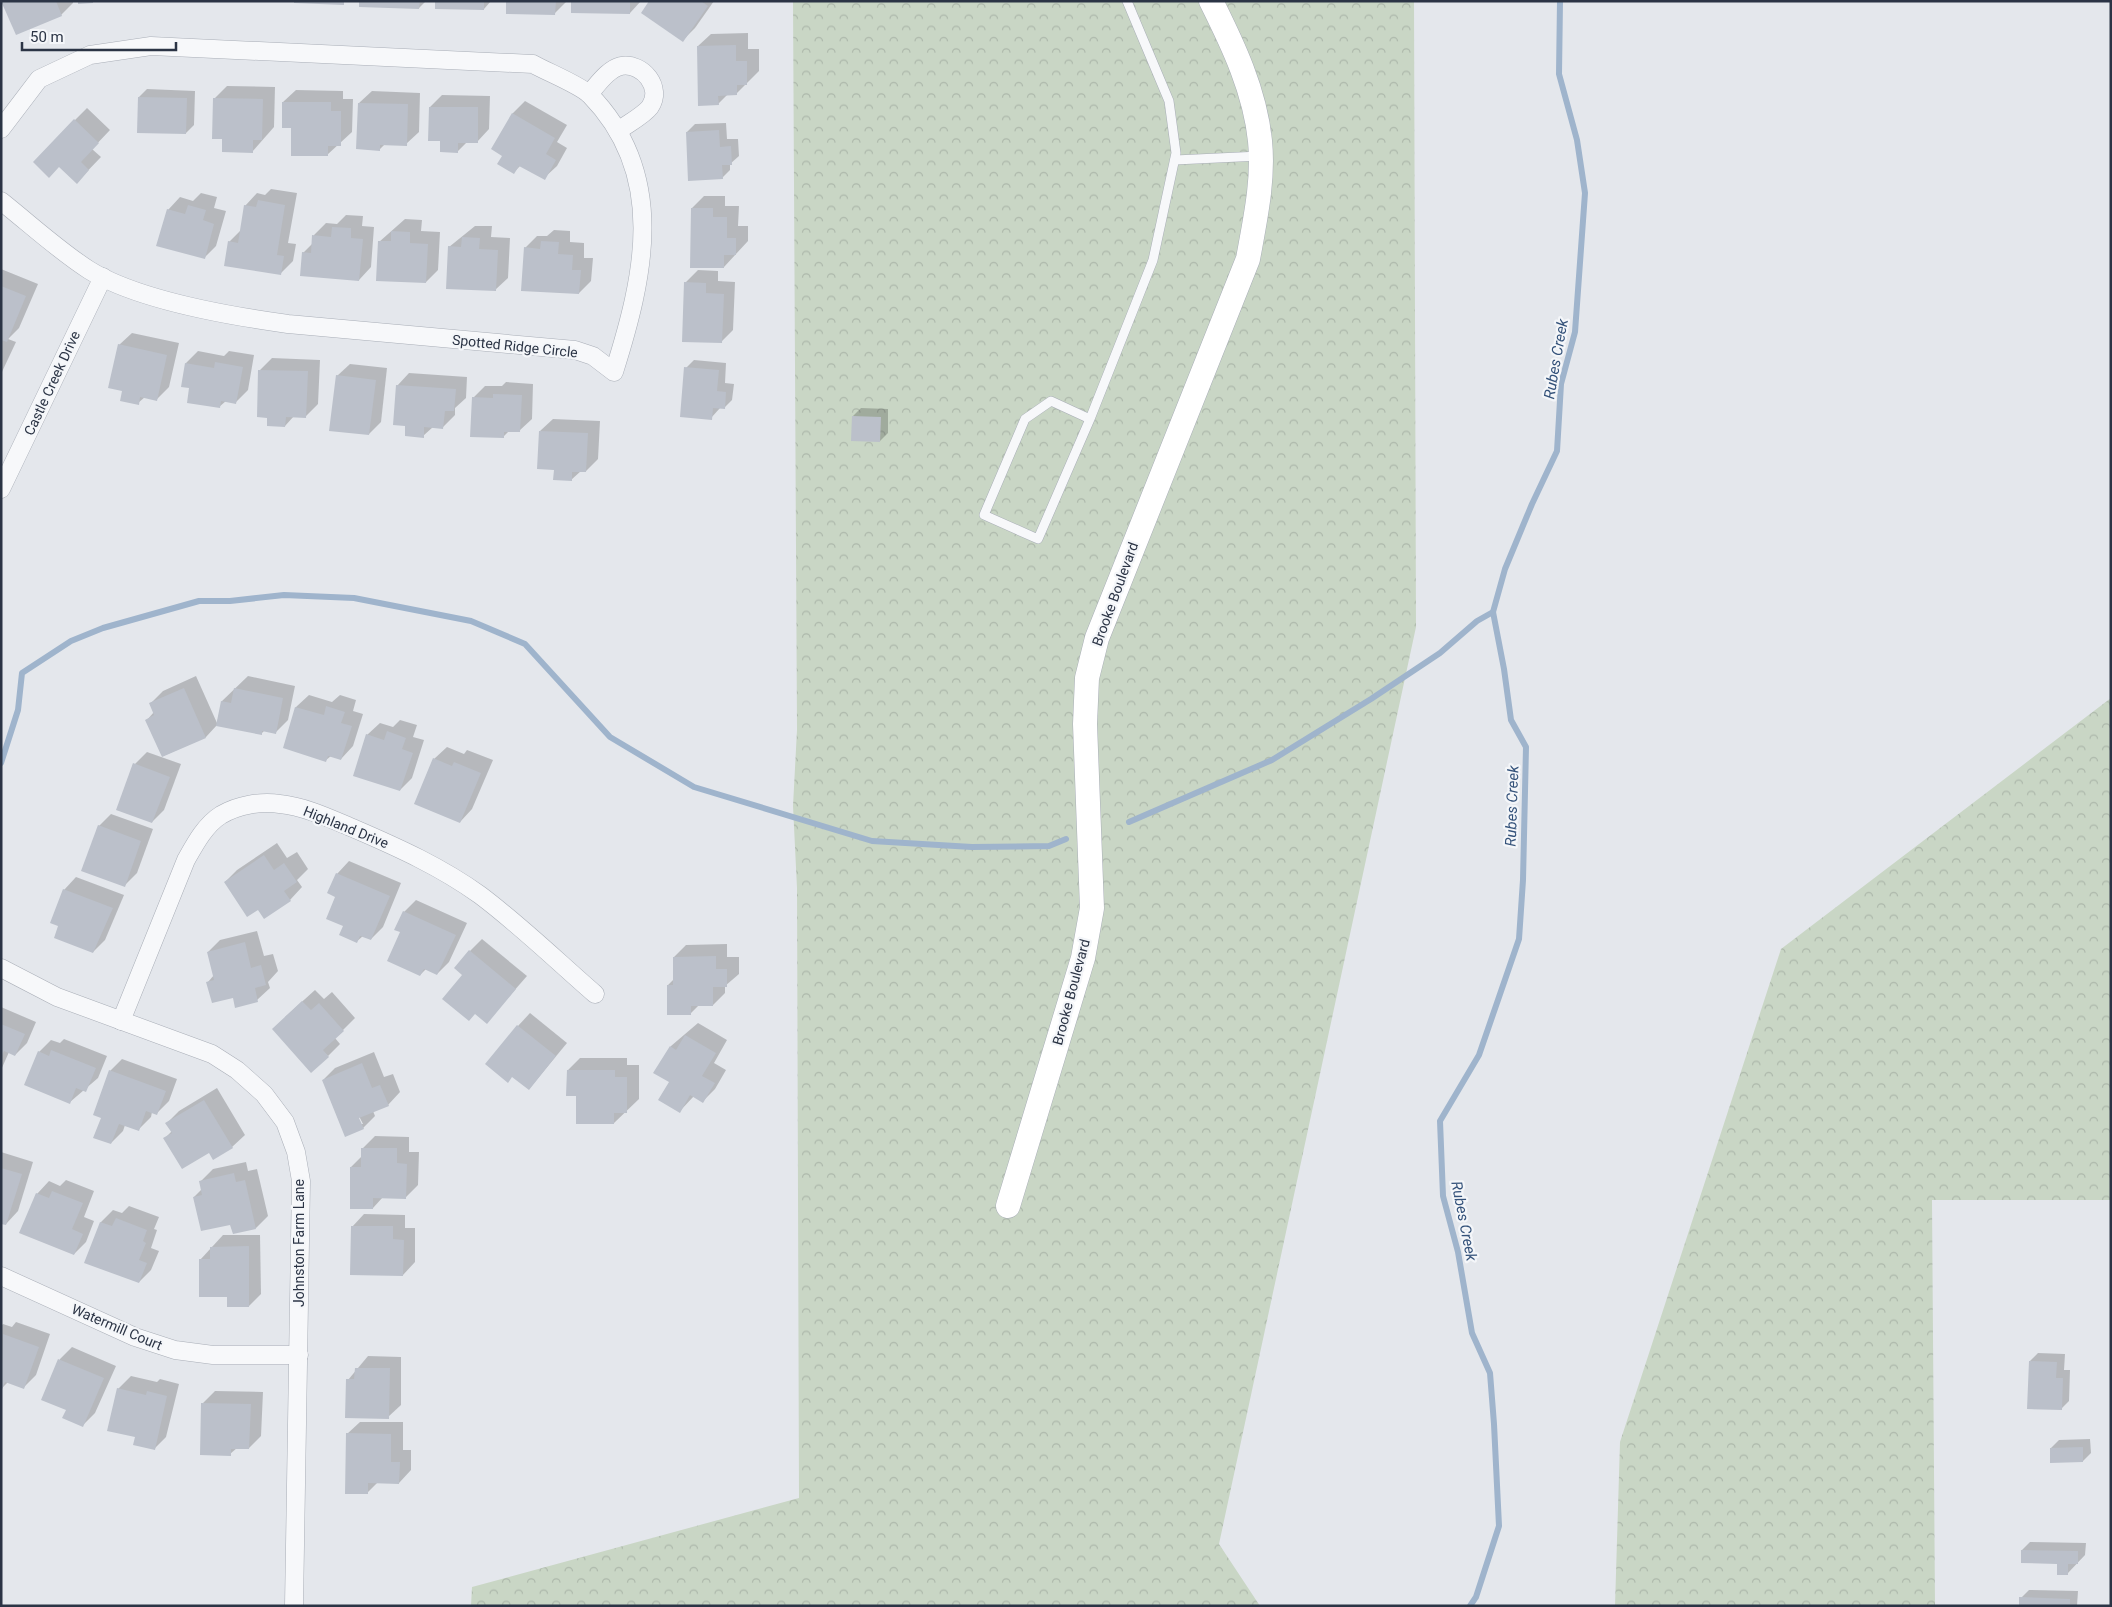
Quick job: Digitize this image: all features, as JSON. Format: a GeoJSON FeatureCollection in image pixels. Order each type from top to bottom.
{"type":"FeatureCollection","features":[{"type":"Feature","properties":{"kind":"street","name":"Brooke Boulevard"},"geometry":{"type":"LineString","coordinates":[[1008,1206],[1083,958],[1092,908],[1085,780],[1087,678],[1097,638],[1113,594],[1248,259],[1259,199],[1260,141],[1247,83],[1237,55],[1211,1]]}},
{"type":"Feature","properties":{"kind":"street","name":"Spotted Ridge Circle"},"geometry":{"type":"LineString","coordinates":[[1,129],[39,79],[90,55],[151,46],[533,64],[589,94],[618,131],[638,181],[644,236],[632,316],[614,372],[593,356],[575,350],[288,324],[242,317],[160,297],[102,277],[89,270],[1,201]]}},
{"type":"Feature","properties":{"kind":"street"},"geometry":{"type":"LineString","coordinates":[[589,94],[611,71],[620,66],[631,66],[641,70],[649,77],[653,87],[653,98],[649,108],[618,131]]}},
{"type":"Feature","properties":{"kind":"street","name":"Castle Creek Drive"},"geometry":{"type":"LineString","coordinates":[[1,489],[102,277]]}},
{"type":"Feature","properties":{"kind":"street","name":"Highland Drive"},"geometry":{"type":"LineString","coordinates":[[121,1021],[186,860],[195,843],[221,815],[259,803],[280,804],[324,816],[391,844],[447,873],[506,916],[594,994]]}},
{"type":"Feature","properties":{"kind":"street","name":"Johnston Farm Lane"},"geometry":{"type":"LineString","coordinates":[[1,968],[57,997],[212,1054],[237,1070],[264,1094],[285,1122],[296,1152],[300,1181],[294,1606]]}},
{"type":"Feature","properties":{"kind":"street","name":"Watermill Court"},"geometry":{"type":"LineString","coordinates":[[1,1276],[135,1337],[175,1350],[213,1355],[298,1355]]}},
{"type":"Feature","properties":{"kind":"lane"},"geometry":{"type":"LineString","coordinates":[[1090,419],[1051,401],[1025,419],[984,515],[1038,539],[1090,419],[1153,260],[1176,153],[1169,101],[1127,1]]}},
{"type":"Feature","properties":{"kind":"lane"},"geometry":{"type":"LineString","coordinates":[[1175,160],[1260,156]]}},
{"type":"Feature","properties":{"kind":"green space"},"geometry":{"type":"Polygon","coordinates":[[[793,1],[1414,1],[1416,627],[1219,1544],[1260,1606],[471,1606],[472,1587],[799,1498],[797,888],[793,806],[797,730],[793,1]]]}},
{"type":"Feature","properties":{"kind":"green space"},"geometry":{"type":"Polygon","coordinates":[[[2111,698],[2111,1200],[1932,1200],[1935,1606],[1615,1606],[1620,1442],[1781,949],[2111,698]]]}},
{"type":"Feature","properties":{"kind":"building"},"geometry":{"type":"Polygon","coordinates":[[[1,1],[56,1],[62,16],[16,35],[1,1]]]}},
{"type":"Feature","properties":{"kind":"building"},"geometry":{"type":"Polygon","coordinates":[[[78,1],[93,1],[93,3],[78,4],[78,1]]]}},
{"type":"Feature","properties":{"kind":"building"},"geometry":{"type":"Polygon","coordinates":[[[294,1],[344,1],[344,5],[294,3],[294,1]]]}},
{"type":"Feature","properties":{"kind":"building"},"geometry":{"type":"Polygon","coordinates":[[[359,1],[420,1],[419,9],[359,7],[359,1]]]}},
{"type":"Feature","properties":{"kind":"building"},"geometry":{"type":"Polygon","coordinates":[[[435,1],[484,1],[484,10],[435,9],[435,1]]]}},
{"type":"Feature","properties":{"kind":"building"},"geometry":{"type":"Polygon","coordinates":[[[506,1],[556,1],[555,15],[506,14],[506,1]]]}},
{"type":"Feature","properties":{"kind":"building"},"geometry":{"type":"Polygon","coordinates":[[[571,1],[630,1],[630,14],[571,13],[571,1]]]}},
{"type":"Feature","properties":{"kind":"building"},"geometry":{"type":"Polygon","coordinates":[[[649,1],[701,1],[708,6],[683,42],[641,13],[649,1]]]}},
{"type":"Feature","properties":{"kind":"building"},"geometry":{"type":"Polygon","coordinates":[[[736,45],[736,61],[747,61],[747,85],[737,85],[737,95],[718,96],[719,105],[698,106],[697,46],[736,45]]]}},
{"type":"Feature","properties":{"kind":"building"},"geometry":{"type":"Polygon","coordinates":[[[138,97],[187,98],[186,134],[137,133],[138,97]]]}},
{"type":"Feature","properties":{"kind":"building"},"geometry":{"type":"Polygon","coordinates":[[[213,98],[263,99],[262,140],[253,140],[253,153],[222,152],[222,139],[212,139],[213,98]]]}},
{"type":"Feature","properties":{"kind":"building"},"geometry":{"type":"Polygon","coordinates":[[[282,102],[331,102],[331,111],[341,111],[341,146],[328,146],[328,156],[291,156],[291,128],[282,128],[282,102]]]}},
{"type":"Feature","properties":{"kind":"building"},"geometry":{"type":"Polygon","coordinates":[[[358,103],[408,104],[407,146],[380,145],[380,151],[356,149],[358,103]]]}},
{"type":"Feature","properties":{"kind":"building"},"geometry":{"type":"Polygon","coordinates":[[[429,107],[478,107],[478,143],[458,143],[458,153],[440,152],[440,141],[428,141],[429,107]]]}},
{"type":"Feature","properties":{"kind":"building"},"geometry":{"type":"Polygon","coordinates":[[[512,113],[555,138],[546,154],[556,160],[545,180],[519,166],[514,174],[497,164],[502,156],[491,149],[512,113]]]}},
{"type":"Feature","properties":{"kind":"building"},"geometry":{"type":"Polygon","coordinates":[[[74,119],[99,143],[81,162],[89,170],[77,184],[59,167],[49,178],[33,162],[74,119]]]}},
{"type":"Feature","properties":{"kind":"building"},"geometry":{"type":"Polygon","coordinates":[[[719,130],[720,147],[731,146],[732,165],[722,165],[723,179],[688,181],[686,132],[719,130]]]}},
{"type":"Feature","properties":{"kind":"building"},"geometry":{"type":"Polygon","coordinates":[[[258,200],[285,205],[277,255],[284,256],[281,275],[224,266],[228,241],[238,243],[244,205],[256,207],[258,200]]]}},
{"type":"Feature","properties":{"kind":"building"},"geometry":{"type":"Polygon","coordinates":[[[188,205],[206,210],[203,220],[214,224],[205,259],[156,246],[167,209],[185,214],[188,205]]]}},
{"type":"Feature","properties":{"kind":"building"},"geometry":{"type":"Polygon","coordinates":[[[691,208],[713,208],[713,217],[727,217],[727,238],[736,238],[736,255],[724,255],[724,268],[690,268],[691,208]]]}},
{"type":"Feature","properties":{"kind":"building"},"geometry":{"type":"Polygon","coordinates":[[[332,227],[351,228],[351,238],[363,239],[359,281],[300,276],[302,252],[311,253],[312,235],[331,237],[332,227]]]}},
{"type":"Feature","properties":{"kind":"building"},"geometry":{"type":"Polygon","coordinates":[[[391,231],[410,232],[410,243],[428,244],[426,283],[376,281],[378,241],[391,241],[391,231]]]}},
{"type":"Feature","properties":{"kind":"building"},"geometry":{"type":"Polygon","coordinates":[[[462,237],[480,238],[479,249],[498,250],[496,291],[446,289],[448,246],[461,247],[462,237]]]}},
{"type":"Feature","properties":{"kind":"building"},"geometry":{"type":"Polygon","coordinates":[[[541,241],[559,242],[558,254],[573,255],[572,270],[581,270],[579,294],[521,291],[524,247],[540,249],[541,241]]]}},
{"type":"Feature","properties":{"kind":"building"},"geometry":{"type":"Polygon","coordinates":[[[684,282],[706,283],[706,293],[724,294],[722,343],[682,342],[684,282]]]}},
{"type":"Feature","properties":{"kind":"building"},"geometry":{"type":"Polygon","coordinates":[[[1,286],[26,296],[7,342],[1,340],[1,286]]]}},
{"type":"Feature","properties":{"kind":"building"},"geometry":{"type":"Polygon","coordinates":[[[118,344],[167,355],[157,401],[140,397],[139,405],[120,401],[122,391],[108,388],[118,344]]]}},
{"type":"Feature","properties":{"kind":"building"},"geometry":{"type":"Polygon","coordinates":[[[215,362],[243,367],[236,404],[221,401],[220,408],[187,403],[189,388],[181,387],[185,363],[214,368],[215,362]]]}},
{"type":"Feature","properties":{"kind":"building"},"geometry":{"type":"Polygon","coordinates":[[[684,367],[719,370],[717,391],[726,392],[725,409],[713,408],[712,420],[680,417],[684,367]]]}},
{"type":"Feature","properties":{"kind":"building"},"geometry":{"type":"Polygon","coordinates":[[[258,370],[308,371],[306,418],[286,417],[285,427],[267,426],[267,418],[257,417],[258,370]]]}},
{"type":"Feature","properties":{"kind":"building"},"geometry":{"type":"Polygon","coordinates":[[[336,375],[376,380],[369,435],[329,431],[336,375]]]}},
{"type":"Feature","properties":{"kind":"building"},"geometry":{"type":"Polygon","coordinates":[[[396,385],[456,389],[454,411],[445,411],[443,429],[424,427],[424,438],[405,436],[405,426],[393,425],[396,385]]]}},
{"type":"Feature","properties":{"kind":"building"},"geometry":{"type":"Polygon","coordinates":[[[493,394],[522,395],[520,432],[504,432],[504,438],[470,437],[472,397],[493,398],[493,394]]]}},
{"type":"Feature","properties":{"kind":"building"},"geometry":{"type":"Polygon","coordinates":[[[852,416],[881,417],[880,442],[851,441],[852,416]]]}},
{"type":"Feature","properties":{"kind":"building"},"geometry":{"type":"Polygon","coordinates":[[[539,431],[588,433],[586,472],[572,472],[572,481],[553,480],[554,470],[537,469],[539,431]]]}},
{"type":"Feature","properties":{"kind":"building"},"geometry":{"type":"Polygon","coordinates":[[[184,688],[206,738],[162,757],[145,720],[154,715],[149,703],[184,688]]]}},
{"type":"Feature","properties":{"kind":"building"},"geometry":{"type":"Polygon","coordinates":[[[234,688],[283,698],[276,734],[262,731],[262,735],[216,726],[221,701],[231,703],[234,688]]]}},
{"type":"Feature","properties":{"kind":"building"},"geometry":{"type":"Polygon","coordinates":[[[326,706],[345,712],[341,723],[352,726],[341,760],[328,756],[326,762],[283,748],[295,707],[324,715],[326,706]]]}},
{"type":"Feature","properties":{"kind":"building"},"geometry":{"type":"Polygon","coordinates":[[[387,731],[406,738],[402,749],[413,753],[400,791],[353,776],[366,734],[384,740],[387,731]]]}},
{"type":"Feature","properties":{"kind":"building"},"geometry":{"type":"Polygon","coordinates":[[[433,758],[452,766],[454,762],[481,773],[460,823],[414,804],[433,758]]]}},
{"type":"Feature","properties":{"kind":"building"},"geometry":{"type":"Polygon","coordinates":[[[133,763],[170,777],[152,823],[116,810],[133,763]]]}},
{"type":"Feature","properties":{"kind":"building"},"geometry":{"type":"Polygon","coordinates":[[[98,825],[141,841],[125,887],[81,871],[98,825]]]}},
{"type":"Feature","properties":{"kind":"building"},"geometry":{"type":"Polygon","coordinates":[[[264,855],[274,870],[284,863],[297,882],[284,891],[291,901],[264,919],[258,910],[247,917],[224,882],[264,855]]]}},
{"type":"Feature","properties":{"kind":"building"},"geometry":{"type":"Polygon","coordinates":[[[336,873],[390,896],[371,940],[360,936],[357,943],[339,935],[343,926],[326,919],[335,897],[327,893],[336,873]]]}},
{"type":"Feature","properties":{"kind":"building"},"geometry":{"type":"Polygon","coordinates":[[[63,889],[113,908],[93,953],[54,938],[58,926],[50,923],[63,889]]]}},
{"type":"Feature","properties":{"kind":"building"},"geometry":{"type":"Polygon","coordinates":[[[403,911],[456,935],[437,975],[424,969],[420,976],[387,961],[400,932],[394,930],[403,911]]]}},
{"type":"Feature","properties":{"kind":"building"},"geometry":{"type":"Polygon","coordinates":[[[245,942],[251,968],[261,965],[266,985],[255,988],[258,1002],[235,1008],[233,998],[212,1003],[206,982],[214,980],[207,952],[245,942]]]}},
{"type":"Feature","properties":{"kind":"building"},"geometry":{"type":"Polygon","coordinates":[[[469,950],[516,989],[487,1024],[475,1014],[469,1021],[442,999],[462,975],[454,968],[469,950]]]}},
{"type":"Feature","properties":{"kind":"building"},"geometry":{"type":"Polygon","coordinates":[[[716,956],[716,969],[727,969],[727,987],[713,987],[713,1006],[691,1006],[691,1015],[667,1015],[667,985],[673,985],[673,957],[716,956]]]}},
{"type":"Feature","properties":{"kind":"building"},"geometry":{"type":"Polygon","coordinates":[[[302,1001],[311,1010],[319,1003],[344,1031],[323,1050],[329,1057],[311,1073],[272,1029],[302,1001]]]}},
{"type":"Feature","properties":{"kind":"building"},"geometry":{"type":"Polygon","coordinates":[[[1,1024],[25,1034],[15,1056],[4,1051],[1,1057],[1,1024]]]}},
{"type":"Feature","properties":{"kind":"building"},"geometry":{"type":"Polygon","coordinates":[[[517,1025],[556,1056],[529,1090],[512,1077],[508,1083],[485,1064],[517,1025]]]}},
{"type":"Feature","properties":{"kind":"building"},"geometry":{"type":"Polygon","coordinates":[[[685,1035],[716,1053],[702,1076],[715,1083],[703,1103],[690,1095],[680,1113],[658,1100],[669,1082],[653,1073],[670,1046],[676,1050],[685,1035]]]}},
{"type":"Feature","properties":{"kind":"building"},"geometry":{"type":"Polygon","coordinates":[[[51,1050],[96,1068],[86,1092],[76,1088],[70,1104],[24,1085],[38,1051],[49,1056],[51,1050]]]}},
{"type":"Feature","properties":{"kind":"building"},"geometry":{"type":"Polygon","coordinates":[[[362,1063],[372,1088],[380,1085],[389,1106],[359,1118],[364,1129],[345,1137],[322,1080],[362,1063]]]}},
{"type":"Feature","properties":{"kind":"building"},"geometry":{"type":"Polygon","coordinates":[[[109,1070],[166,1091],[157,1115],[146,1111],[139,1131],[119,1124],[111,1144],[93,1138],[101,1118],[93,1115],[109,1070]]]}},
{"type":"Feature","properties":{"kind":"building"},"geometry":{"type":"Polygon","coordinates":[[[567,1070],[615,1070],[615,1077],[627,1077],[627,1113],[614,1113],[614,1124],[576,1124],[576,1096],[566,1096],[567,1070]]]}},
{"type":"Feature","properties":{"kind":"building"},"geometry":{"type":"Polygon","coordinates":[[[204,1100],[233,1148],[213,1160],[209,1153],[182,1169],[163,1138],[172,1133],[165,1123],[204,1100]]]}},
{"type":"Feature","properties":{"kind":"building"},"geometry":{"type":"Polygon","coordinates":[[[361,1148],[397,1148],[397,1163],[407,1164],[406,1199],[373,1198],[373,1209],[350,1209],[350,1167],[361,1167],[361,1148]]]}},
{"type":"Feature","properties":{"kind":"building"},"geometry":{"type":"Polygon","coordinates":[[[1,1168],[22,1174],[6,1225],[1,1224],[1,1168]]]}},
{"type":"Feature","properties":{"kind":"building"},"geometry":{"type":"Polygon","coordinates":[[[234,1173],[236,1182],[245,1180],[256,1229],[233,1234],[230,1225],[201,1231],[193,1197],[202,1195],[199,1181],[234,1173]]]}},
{"type":"Feature","properties":{"kind":"building"},"geometry":{"type":"Polygon","coordinates":[[[52,1191],[83,1203],[72,1229],[83,1234],[74,1255],[19,1233],[36,1193],[49,1198],[52,1191]]]}},
{"type":"Feature","properties":{"kind":"building"},"geometry":{"type":"Polygon","coordinates":[[[116,1218],[147,1230],[143,1241],[146,1243],[139,1260],[147,1263],[139,1283],[84,1263],[100,1222],[112,1226],[116,1218]]]}},
{"type":"Feature","properties":{"kind":"building"},"geometry":{"type":"Polygon","coordinates":[[[351,1226],[393,1226],[393,1239],[404,1240],[403,1276],[350,1275],[351,1226]]]}},
{"type":"Feature","properties":{"kind":"building"},"geometry":{"type":"Polygon","coordinates":[[[249,1246],[249,1307],[227,1307],[227,1297],[199,1297],[199,1259],[210,1259],[210,1247],[249,1246]]]}},
{"type":"Feature","properties":{"kind":"building"},"geometry":{"type":"Polygon","coordinates":[[[3,1334],[39,1347],[24,1389],[5,1382],[1,1392],[3,1334]]]}},
{"type":"Feature","properties":{"kind":"building"},"geometry":{"type":"Polygon","coordinates":[[[58,1359],[104,1378],[83,1427],[62,1418],[66,1410],[41,1400],[58,1359]]]}},
{"type":"Feature","properties":{"kind":"building"},"geometry":{"type":"Polygon","coordinates":[[[2029,1361],[2057,1362],[2056,1378],[2063,1378],[2062,1410],[2027,1409],[2029,1361]]]}},
{"type":"Feature","properties":{"kind":"building"},"geometry":{"type":"Polygon","coordinates":[[[355,1368],[390,1368],[389,1419],[345,1418],[346,1379],[354,1379],[355,1368]]]}},
{"type":"Feature","properties":{"kind":"building"},"geometry":{"type":"Polygon","coordinates":[[[117,1388],[146,1395],[147,1391],[167,1396],[155,1450],[133,1445],[135,1437],[107,1431],[117,1388]]]}},
{"type":"Feature","properties":{"kind":"building"},"geometry":{"type":"Polygon","coordinates":[[[201,1403],[251,1404],[249,1449],[231,1449],[231,1456],[200,1455],[201,1403]]]}},
{"type":"Feature","properties":{"kind":"building"},"geometry":{"type":"Polygon","coordinates":[[[346,1433],[391,1434],[391,1462],[400,1462],[399,1484],[368,1483],[368,1494],[345,1494],[346,1433]]]}},
{"type":"Feature","properties":{"kind":"building"},"geometry":{"type":"Polygon","coordinates":[[[2083,1447],[2083,1462],[2050,1463],[2050,1448],[2083,1447]]]}},
{"type":"Feature","properties":{"kind":"building"},"geometry":{"type":"Polygon","coordinates":[[[2021,1550],[2078,1551],[2078,1564],[2068,1564],[2068,1575],[2057,1575],[2057,1564],[2021,1563],[2021,1550]]]}},
{"type":"Feature","properties":{"kind":"building"},"geometry":{"type":"Polygon","coordinates":[[[2019,1597],[2070,1599],[2070,1606],[2019,1606],[2019,1597]]]}},
{"type":"Feature","properties":{"kind":"waterway","name":"Rubes Creek"},"geometry":{"type":"LineString","coordinates":[[1470,1606],[1476,1597],[1499,1526],[1494,1424],[1490,1373],[1472,1333],[1458,1252],[1443,1196],[1440,1121],[1479,1055],[1519,939],[1523,880],[1526,747],[1511,720],[1493,612],[1505,569],[1532,504],[1557,451],[1561,384],[1575,332],[1585,193],[1577,140],[1559,74],[1560,1]]}},
{"type":"Feature","properties":{"kind":"waterway"},"geometry":{"type":"LineString","coordinates":[[1,763],[18,710],[22,673],[71,641],[103,628],[199,601],[230,601],[284,595],[354,598],[471,621],[525,644],[610,737],[694,787],[872,841],[972,847],[1049,846],[1066,839]]}},
{"type":"Feature","properties":{"kind":"waterway"},"geometry":{"type":"LineString","coordinates":[[1129,822],[1272,760],[1371,699],[1440,653],[1477,621],[1493,612]]}}]}
